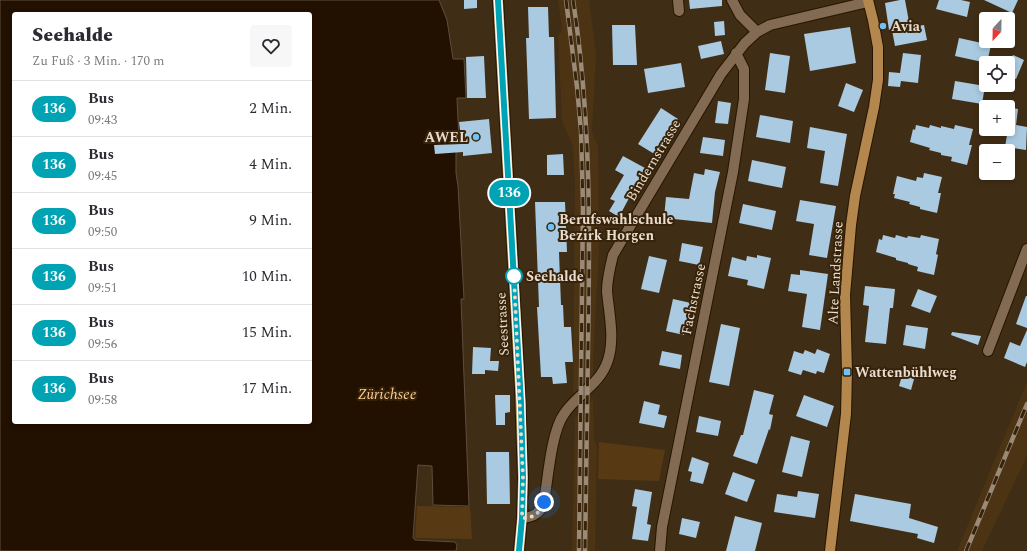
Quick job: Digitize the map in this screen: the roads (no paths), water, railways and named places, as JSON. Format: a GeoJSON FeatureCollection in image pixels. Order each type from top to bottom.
{"type":"FeatureCollection","features":[{"type":"Feature","properties":{"kind":"main road","name":"Seestrasse"},"geometry":{"type":"LineString","coordinates":[[498,0],[520,388],[523,478],[519,551]]}},
{"type":"Feature","properties":{"kind":"main road","name":"Alte Landstrasse"},"geometry":{"type":"LineString","coordinates":[[830,551],[846,414],[847,372],[845,295],[851,225],[855,196],[874,107],[878,80],[878,47],[868,1]]}},
{"type":"Feature","properties":{"kind":"street"},"geometry":{"type":"LineString","coordinates":[[678,0],[679,11]]}},
{"type":"Feature","properties":{"kind":"street"},"geometry":{"type":"LineString","coordinates":[[732,0],[740,15],[757,32]]}},
{"type":"Feature","properties":{"kind":"street","name":"Bindernstrasse"},"geometry":{"type":"LineString","coordinates":[[522,518],[534,516],[541,510],[544,502],[555,434],[564,413],[592,385],[602,373],[608,362],[612,339],[607,290],[608,278],[614,255],[721,74],[745,43],[757,32],[770,25],[868,1]]}},
{"type":"Feature","properties":{"kind":"street","name":"Fachstrasse"},"geometry":{"type":"LineString","coordinates":[[660,551],[662,527],[733,172],[744,98],[744,69],[736,53]]}},
{"type":"Feature","properties":{"kind":"street"},"geometry":{"type":"LineString","coordinates":[[988,351],[1027,249]]}},
{"type":"Feature","properties":{"kind":"water","name":"Zürichsee"},"geometry":{"type":"Polygon","coordinates":[[[0,0],[439,0],[447,20],[453,59],[464,59],[466,98],[457,98],[459,141],[456,152],[456,173],[464,299],[461,299],[469,506],[433,505],[432,466],[418,465],[413,538],[415,540],[455,542],[457,545],[456,551],[0,551],[0,0]]]}},
{"type":"Feature","properties":{"kind":"railway"},"geometry":{"type":"LineString","coordinates":[[566,0],[581,131],[583,205],[579,551]]}},
{"type":"Feature","properties":{"kind":"railway"},"geometry":{"type":"LineString","coordinates":[[573,0],[583,87],[589,217],[585,551]]}},
{"type":"Feature","properties":{"kind":"railway"},"geometry":{"type":"LineString","coordinates":[[966,551],[1027,404]]}},
{"type":"Feature","properties":{"kind":"place","name":"Avia"},"geometry":{"type":"Point","coordinates":[883,26]}},
{"type":"Feature","properties":{"kind":"place","name":"AWEL"},"geometry":{"type":"Point","coordinates":[476,137]}},
{"type":"Feature","properties":{"kind":"place","name":"Berufswahlschule Bezirk Horgen"},"geometry":{"type":"Point","coordinates":[551,227]}},
{"type":"Feature","properties":{"kind":"place","name":"Seehalde"},"geometry":{"type":"Point","coordinates":[514,276]}},
{"type":"Feature","properties":{"kind":"place","name":"Wattenbühlweg"},"geometry":{"type":"Point","coordinates":[847,372]}}]}
